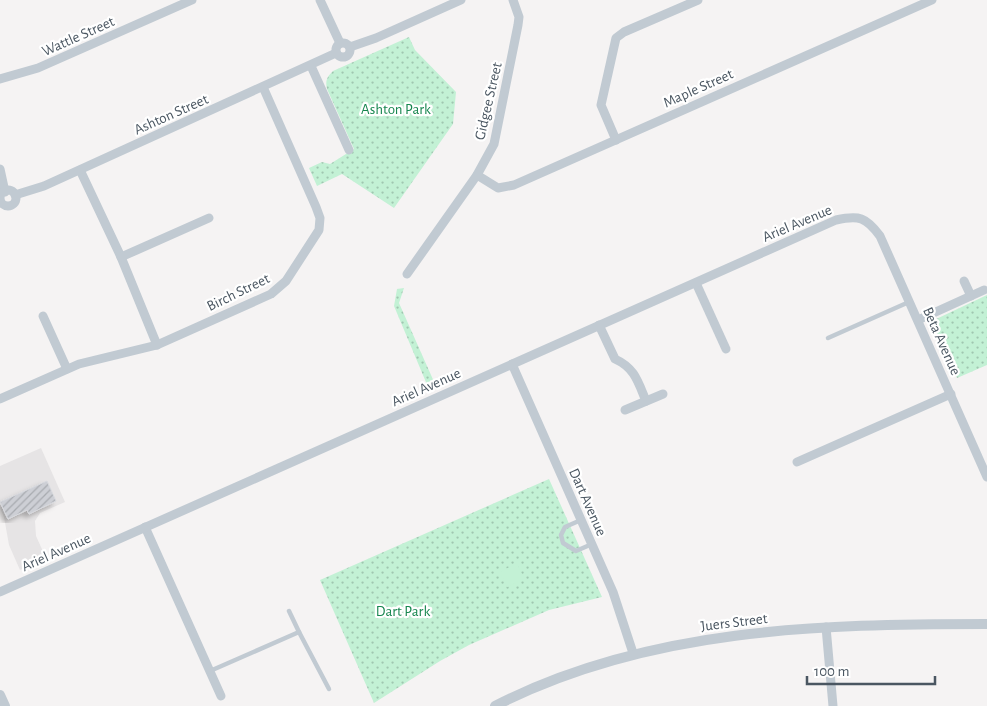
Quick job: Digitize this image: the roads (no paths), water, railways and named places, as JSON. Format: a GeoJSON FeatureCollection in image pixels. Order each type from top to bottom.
{"type":"FeatureCollection","features":[{"type":"Feature","properties":{"kind":"street","name":"Wattle Street"},"geometry":{"type":"LineString","coordinates":[[0,79],[38,68],[192,0]]}},
{"type":"Feature","properties":{"kind":"street"},"geometry":{"type":"LineString","coordinates":[[320,0],[340,43]]}},
{"type":"Feature","properties":{"kind":"street"},"geometry":{"type":"LineString","coordinates":[[350,47],[376,38],[461,0]]}},
{"type":"Feature","properties":{"kind":"street","name":"Gidgee Street"},"geometry":{"type":"LineString","coordinates":[[407,274],[477,175],[494,144],[519,17],[513,0]]}},
{"type":"Feature","properties":{"kind":"street"},"geometry":{"type":"LineString","coordinates":[[616,140],[601,105],[616,38],[624,32],[698,0]]}},
{"type":"Feature","properties":{"kind":"street","name":"Maple Street"},"geometry":{"type":"LineString","coordinates":[[477,175],[498,188],[514,185],[932,0]]}},
{"type":"Feature","properties":{"kind":"street"},"geometry":{"type":"LineString","coordinates":[[344,42],[350,47],[350,51],[346,56],[339,56],[336,53],[335,48],[340,43],[344,42]]}},
{"type":"Feature","properties":{"kind":"street","name":"Ashton Street"},"geometry":{"type":"LineString","coordinates":[[15,196],[80,170],[336,53]]}},
{"type":"Feature","properties":{"kind":"street"},"geometry":{"type":"LineString","coordinates":[[311,66],[349,150]]}},
{"type":"Feature","properties":{"kind":"street","name":"Birch Street"},"geometry":{"type":"LineString","coordinates":[[0,399],[92,360],[157,345],[276,291],[286,280],[319,230],[320,218],[263,87]]}},
{"type":"Feature","properties":{"kind":"street"},"geometry":{"type":"LineString","coordinates":[[0,169],[5,192]]}},
{"type":"Feature","properties":{"kind":"street"},"geometry":{"type":"LineString","coordinates":[[80,170],[121,257],[157,345]]}},
{"type":"Feature","properties":{"kind":"street"},"geometry":{"type":"LineString","coordinates":[[5,192],[12,192],[15,196],[14,203],[10,206],[1,202],[1,196],[5,192]]}},
{"type":"Feature","properties":{"kind":"street","name":"Ariel Avenue"},"geometry":{"type":"LineString","coordinates":[[0,592],[836,220],[852,216],[865,220]]}},
{"type":"Feature","properties":{"kind":"street"},"geometry":{"type":"LineString","coordinates":[[121,257],[209,218]]}},
{"type":"Feature","properties":{"kind":"street","name":"Beta Avenue"},"geometry":{"type":"LineString","coordinates":[[865,220],[880,236],[987,477]]}},
{"type":"Feature","properties":{"kind":"street"},"geometry":{"type":"LineString","coordinates":[[964,280],[971,296]]}},
{"type":"Feature","properties":{"kind":"street"},"geometry":{"type":"LineString","coordinates":[[696,283],[726,349]]}},
{"type":"Feature","properties":{"kind":"street"},"geometry":{"type":"LineString","coordinates":[[918,320],[984,290]]}},
{"type":"Feature","properties":{"kind":"street"},"geometry":{"type":"LineString","coordinates":[[43,316],[67,369]]}},
{"type":"Feature","properties":{"kind":"street"},"geometry":{"type":"LineString","coordinates":[[600,326],[615,359],[626,364],[632,371],[646,401]]}},
{"type":"Feature","properties":{"kind":"street","name":"Dart Avenue"},"geometry":{"type":"LineString","coordinates":[[512,364],[613,592],[633,654]]}},
{"type":"Feature","properties":{"kind":"street"},"geometry":{"type":"LineString","coordinates":[[625,410],[663,394]]}},
{"type":"Feature","properties":{"kind":"street"},"geometry":{"type":"LineString","coordinates":[[797,462],[951,394]]}},
{"type":"Feature","properties":{"kind":"street"},"geometry":{"type":"LineString","coordinates":[[145,527],[221,696]]}},
{"type":"Feature","properties":{"kind":"street","name":"Juers Street"},"geometry":{"type":"LineString","coordinates":[[496,706],[569,673],[633,654],[741,635],[882,624],[987,624]]}},
{"type":"Feature","properties":{"kind":"street"},"geometry":{"type":"LineString","coordinates":[[826,627],[833,706]]}},
{"type":"Feature","properties":{"kind":"street"},"geometry":{"type":"LineString","coordinates":[[0,695],[5,706]]}},
{"type":"Feature","properties":{"kind":"lane"},"geometry":{"type":"LineString","coordinates":[[828,338],[910,302]]}},
{"type":"Feature","properties":{"kind":"lane"},"geometry":{"type":"LineString","coordinates":[[581,520],[565,527],[561,535],[563,543],[576,551],[592,544]]}},
{"type":"Feature","properties":{"kind":"lane"},"geometry":{"type":"LineString","coordinates":[[289,611],[329,689]]}},
{"type":"Feature","properties":{"kind":"lane"},"geometry":{"type":"LineString","coordinates":[[210,671],[299,632]]}},
{"type":"Feature","properties":{"kind":"park label","name":"Ashton Park"},"geometry":{"type":"Point","coordinates":[396,109]}},
{"type":"Feature","properties":{"kind":"park label","name":"Dart Park"},"geometry":{"type":"Point","coordinates":[403,611]}}]}
